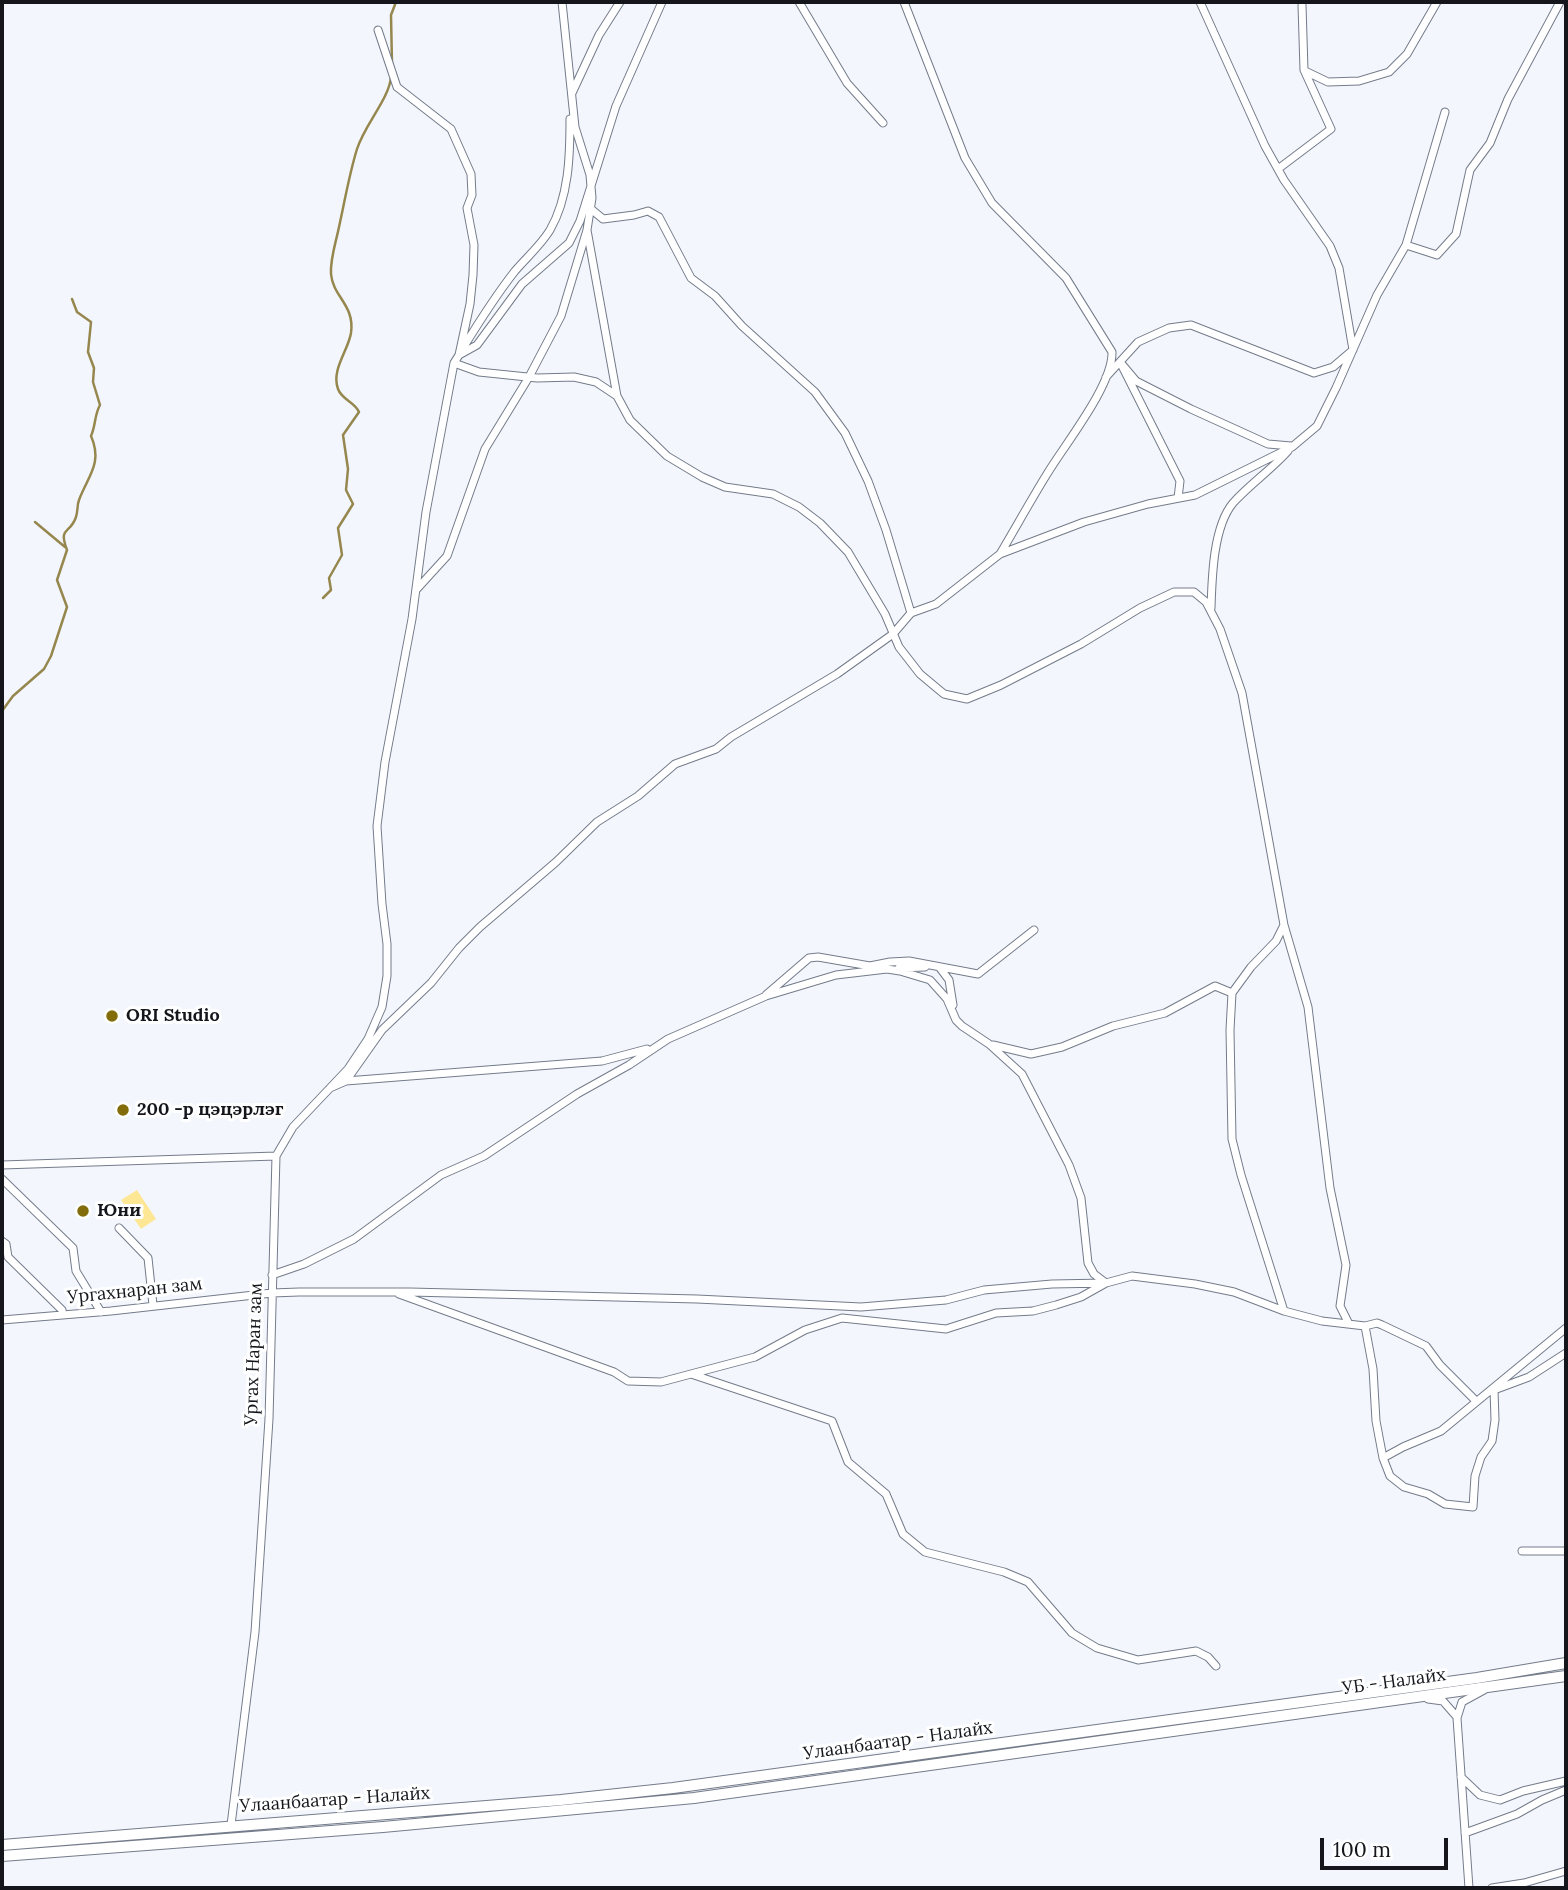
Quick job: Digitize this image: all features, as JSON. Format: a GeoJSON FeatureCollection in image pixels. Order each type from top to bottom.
{"type":"FeatureCollection","features":[{"type":"Feature","properties":{"kind":"highway","name":"Улаанбаатар - Налайх"},"geometry":{"type":"LineString","coordinates":[[2,1845],[561,1800],[673,1788],[1477,1678],[1566,1663]]}},
{"type":"Feature","properties":{"kind":"highway","name":"УБ - Налайх"},"geometry":{"type":"LineString","coordinates":[[1227,1724],[1566,1676]]}},
{"type":"Feature","properties":{"kind":"highway","name":"Улаанбаатар - Налайх"},"geometry":{"type":"LineString","coordinates":[[2,1856],[410,1824],[694,1798],[1227,1724]]}},
{"type":"Feature","properties":{"kind":"street"},"geometry":{"type":"LineString","coordinates":[[416,591],[447,556],[485,449],[529,377],[561,316],[587,230],[591,209],[590,175],[575,127],[562,2]]}},
{"type":"Feature","properties":{"kind":"street"},"geometry":{"type":"LineString","coordinates":[[2,1165],[276,1156],[293,1127],[348,1069],[368,1039],[382,1007],[387,976],[387,944],[377,826],[385,762],[416,591],[426,512],[454,363],[483,315],[550,230],[564,194],[570,154],[571,95],[599,35],[620,2]]}},
{"type":"Feature","properties":{"kind":"street"},"geometry":{"type":"LineString","coordinates":[[460,355],[477,345],[522,284],[569,243],[580,221],[616,106],[662,2]]}},
{"type":"Feature","properties":{"kind":"street"},"geometry":{"type":"LineString","coordinates":[[799,2],[847,83],[883,122]]}},
{"type":"Feature","properties":{"kind":"street"},"geometry":{"type":"LineString","coordinates":[[904,2],[965,158],[992,202],[1066,278],[1112,352],[1113,366],[1081,424],[1048,472],[1000,554]]}},
{"type":"Feature","properties":{"kind":"street"},"geometry":{"type":"LineString","coordinates":[[1200,2],[1265,146],[1330,246],[1339,268],[1353,350]]}},
{"type":"Feature","properties":{"kind":"street"},"geometry":{"type":"LineString","coordinates":[[1304,71],[1328,82],[1359,81],[1389,72],[1407,54],[1437,2]]}},
{"type":"Feature","properties":{"kind":"street"},"geometry":{"type":"LineString","coordinates":[[1406,245],[1437,255],[1456,234],[1470,170],[1490,143],[1508,99],[1560,2]]}},
{"type":"Feature","properties":{"kind":"street"},"geometry":{"type":"LineString","coordinates":[[1278,169],[1331,129],[1304,71],[1302,5]]}},
{"type":"Feature","properties":{"kind":"street"},"geometry":{"type":"LineString","coordinates":[[378,30],[397,87],[451,129],[471,174],[472,195],[467,208],[474,245],[473,265],[470,304],[460,355]]}},
{"type":"Feature","properties":{"kind":"street"},"geometry":{"type":"LineString","coordinates":[[1211,612],[1216,550],[1224,517],[1232,505],[1317,426],[1377,295],[1406,245],[1445,112]]}},
{"type":"Feature","properties":{"kind":"street"},"geometry":{"type":"LineString","coordinates":[[591,209],[603,219],[648,211],[659,217],[691,278],[715,296],[742,326],[815,392],[845,433],[868,481],[901,575],[911,613]]}},
{"type":"Feature","properties":{"kind":"street"},"geometry":{"type":"LineString","coordinates":[[587,230],[617,396],[630,420],[667,456],[702,477],[725,487],[774,494],[799,507],[820,523],[848,552],[866,580],[899,647],[920,674],[944,694],[967,699],[1001,685],[1174,592],[1194,592],[1206,601],[1220,629],[1242,693],[1284,925],[1308,1007],[1330,1188],[1346,1265],[1340,1306],[1349,1324]]}},
{"type":"Feature","properties":{"kind":"street"},"geometry":{"type":"LineString","coordinates":[[1106,377],[1138,342],[1169,328],[1191,325],[1314,373],[1333,368],[1353,350]]}},
{"type":"Feature","properties":{"kind":"street"},"geometry":{"type":"LineString","coordinates":[[1120,362],[1136,381],[1191,410],[1268,444],[1292,447]]}},
{"type":"Feature","properties":{"kind":"street"},"geometry":{"type":"LineString","coordinates":[[1120,362],[1180,481],[1178,498]]}},
{"type":"Feature","properties":{"kind":"street"},"geometry":{"type":"LineString","coordinates":[[454,363],[479,372],[585,379],[596,382],[617,396]]}},
{"type":"Feature","properties":{"kind":"street"},"geometry":{"type":"LineString","coordinates":[[346,1081],[382,1030],[431,984],[459,948],[488,919],[556,862],[597,822],[638,796],[675,764],[716,749],[731,737],[837,674],[893,634],[911,613],[936,604],[1000,554],[1084,522],[1195,495],[1292,447]]}},
{"type":"Feature","properties":{"kind":"street"},"geometry":{"type":"LineString","coordinates":[[1284,925],[1276,941],[1251,967],[1232,993],[1230,1030],[1232,1139],[1284,1311]]}},
{"type":"Feature","properties":{"kind":"street"},"geometry":{"type":"LineString","coordinates":[[766,996],[808,958],[818,957],[870,966],[909,961],[978,974],[1034,930]]}},
{"type":"Feature","properties":{"kind":"street"},"geometry":{"type":"LineString","coordinates":[[330,1088],[346,1081],[602,1061],[654,1046],[766,996],[836,975],[937,966]]}},
{"type":"Feature","properties":{"kind":"street"},"geometry":{"type":"LineString","coordinates":[[937,966],[949,980],[956,1020],[962,1027],[989,1044],[1022,1074],[1069,1165],[1082,1198],[1087,1263],[1094,1273],[1107,1283]]}},
{"type":"Feature","properties":{"kind":"street"},"geometry":{"type":"LineString","coordinates":[[887,969],[930,980],[940,988],[953,1009]]}},
{"type":"Feature","properties":{"kind":"street"},"geometry":{"type":"LineString","coordinates":[[989,1044],[1031,1054],[1062,1047],[1113,1026],[1165,1013],[1215,986],[1232,993]]}},
{"type":"Feature","properties":{"kind":"street"},"geometry":{"type":"LineString","coordinates":[[272,1275],[304,1264],[354,1239],[441,1175],[484,1156],[577,1094],[629,1065],[654,1046]]}},
{"type":"Feature","properties":{"kind":"street","name":"Ургах Наран зам"},"geometry":{"type":"LineString","coordinates":[[231,1825],[255,1632],[269,1419],[276,1156]]}},
{"type":"Feature","properties":{"kind":"street"},"geometry":{"type":"LineString","coordinates":[[2,1180],[73,1248],[76,1271],[101,1312]]}},
{"type":"Feature","properties":{"kind":"street"},"geometry":{"type":"LineString","coordinates":[[119,1228],[148,1258],[153,1305]]}},
{"type":"Feature","properties":{"kind":"street"},"geometry":{"type":"LineString","coordinates":[[2,1241],[6,1244],[8,1257],[63,1315]]}},
{"type":"Feature","properties":{"kind":"street"},"geometry":{"type":"LineString","coordinates":[[397,1293],[614,1372],[628,1381],[661,1382],[755,1357],[805,1330],[842,1318],[946,1329],[996,1313],[1016,1313],[1056,1305],[1081,1297],[1107,1283],[1132,1276],[1234,1292],[1284,1311],[1322,1321],[1365,1326],[1377,1323],[1426,1346],[1440,1365],[1476,1401]]}},
{"type":"Feature","properties":{"kind":"street","name":"Ургахнаран зам"},"geometry":{"type":"LineString","coordinates":[[2,1320],[272,1293],[697,1299],[861,1307],[946,1300],[984,1290],[1052,1284],[1107,1283]]}},
{"type":"Feature","properties":{"kind":"street"},"geometry":{"type":"LineString","coordinates":[[1365,1326],[1373,1369],[1376,1421],[1383,1458],[1390,1476],[1404,1487],[1428,1494],[1445,1504],[1473,1507],[1475,1476],[1481,1457],[1492,1441],[1495,1420],[1494,1390]]}},
{"type":"Feature","properties":{"kind":"street"},"geometry":{"type":"LineString","coordinates":[[1383,1458],[1441,1432],[1566,1328]]}},
{"type":"Feature","properties":{"kind":"street"},"geometry":{"type":"LineString","coordinates":[[1494,1390],[1529,1377],[1566,1353]]}},
{"type":"Feature","properties":{"kind":"street"},"geometry":{"type":"LineString","coordinates":[[691,1374],[832,1420],[848,1462],[886,1494],[903,1534],[925,1552],[1004,1572],[1028,1582],[1072,1633],[1097,1648],[1138,1660],[1196,1651],[1208,1657],[1216,1666]]}},
{"type":"Feature","properties":{"kind":"street"},"geometry":{"type":"LineString","coordinates":[[1522,1551],[1566,1551]]}},
{"type":"Feature","properties":{"kind":"street"},"geometry":{"type":"LineString","coordinates":[[1469,1888],[1457,1718],[1462,1702],[1489,1687]]}},
{"type":"Feature","properties":{"kind":"street"},"geometry":{"type":"LineString","coordinates":[[1418,1697],[1443,1701],[1457,1718]]}},
{"type":"Feature","properties":{"kind":"street"},"geometry":{"type":"LineString","coordinates":[[1461,1777],[1480,1795],[1500,1800],[1566,1781]]}},
{"type":"Feature","properties":{"kind":"street"},"geometry":{"type":"LineString","coordinates":[[1465,1833],[1517,1814],[1566,1790]]}},
{"type":"Feature","properties":{"kind":"street"},"geometry":{"type":"LineString","coordinates":[[1492,1888],[1524,1883],[1566,1871]]}},
{"type":"Feature","properties":{"kind":"shaded area"},"geometry":{"type":"Polygon","coordinates":[[[137,1190],[156,1219],[141,1229],[121,1200],[137,1190]]]}},
{"type":"Feature","properties":{"kind":"waterway"},"geometry":{"type":"LineString","coordinates":[[392,64],[391,15],[396,2]]}},
{"type":"Feature","properties":{"kind":"waterway"},"geometry":{"type":"LineString","coordinates":[[323,598],[331,590],[329,578],[342,555],[338,528],[353,504],[346,490],[348,469],[343,435],[359,412],[340,393],[336,382],[338,368],[351,333],[351,323],[347,308],[333,282],[331,262],[357,149],[386,94],[391,77]]}},
{"type":"Feature","properties":{"kind":"waterway"},"geometry":{"type":"LineString","coordinates":[[2,711],[13,696],[44,669],[51,656],[67,607],[57,580],[67,550],[64,534],[74,523],[79,500],[95,462],[91,436],[100,405],[93,382],[94,368],[88,352],[91,322],[77,312],[72,299]]}},
{"type":"Feature","properties":{"kind":"waterway"},"geometry":{"type":"LineString","coordinates":[[35,522],[65,547]]}},
{"type":"Feature","properties":{"kind":"waterway"},"geometry":{"type":"LineString","coordinates":[[742,1888],[748,1888]]}},
{"type":"Feature","properties":{"kind":"place","name":"ORI Studio"},"geometry":{"type":"Point","coordinates":[112,1016]}},
{"type":"Feature","properties":{"kind":"place","name":"200 -р цэцэрлэг"},"geometry":{"type":"Point","coordinates":[123,1110]}},
{"type":"Feature","properties":{"kind":"place","name":"Юни"},"geometry":{"type":"Point","coordinates":[83,1211]}}]}
